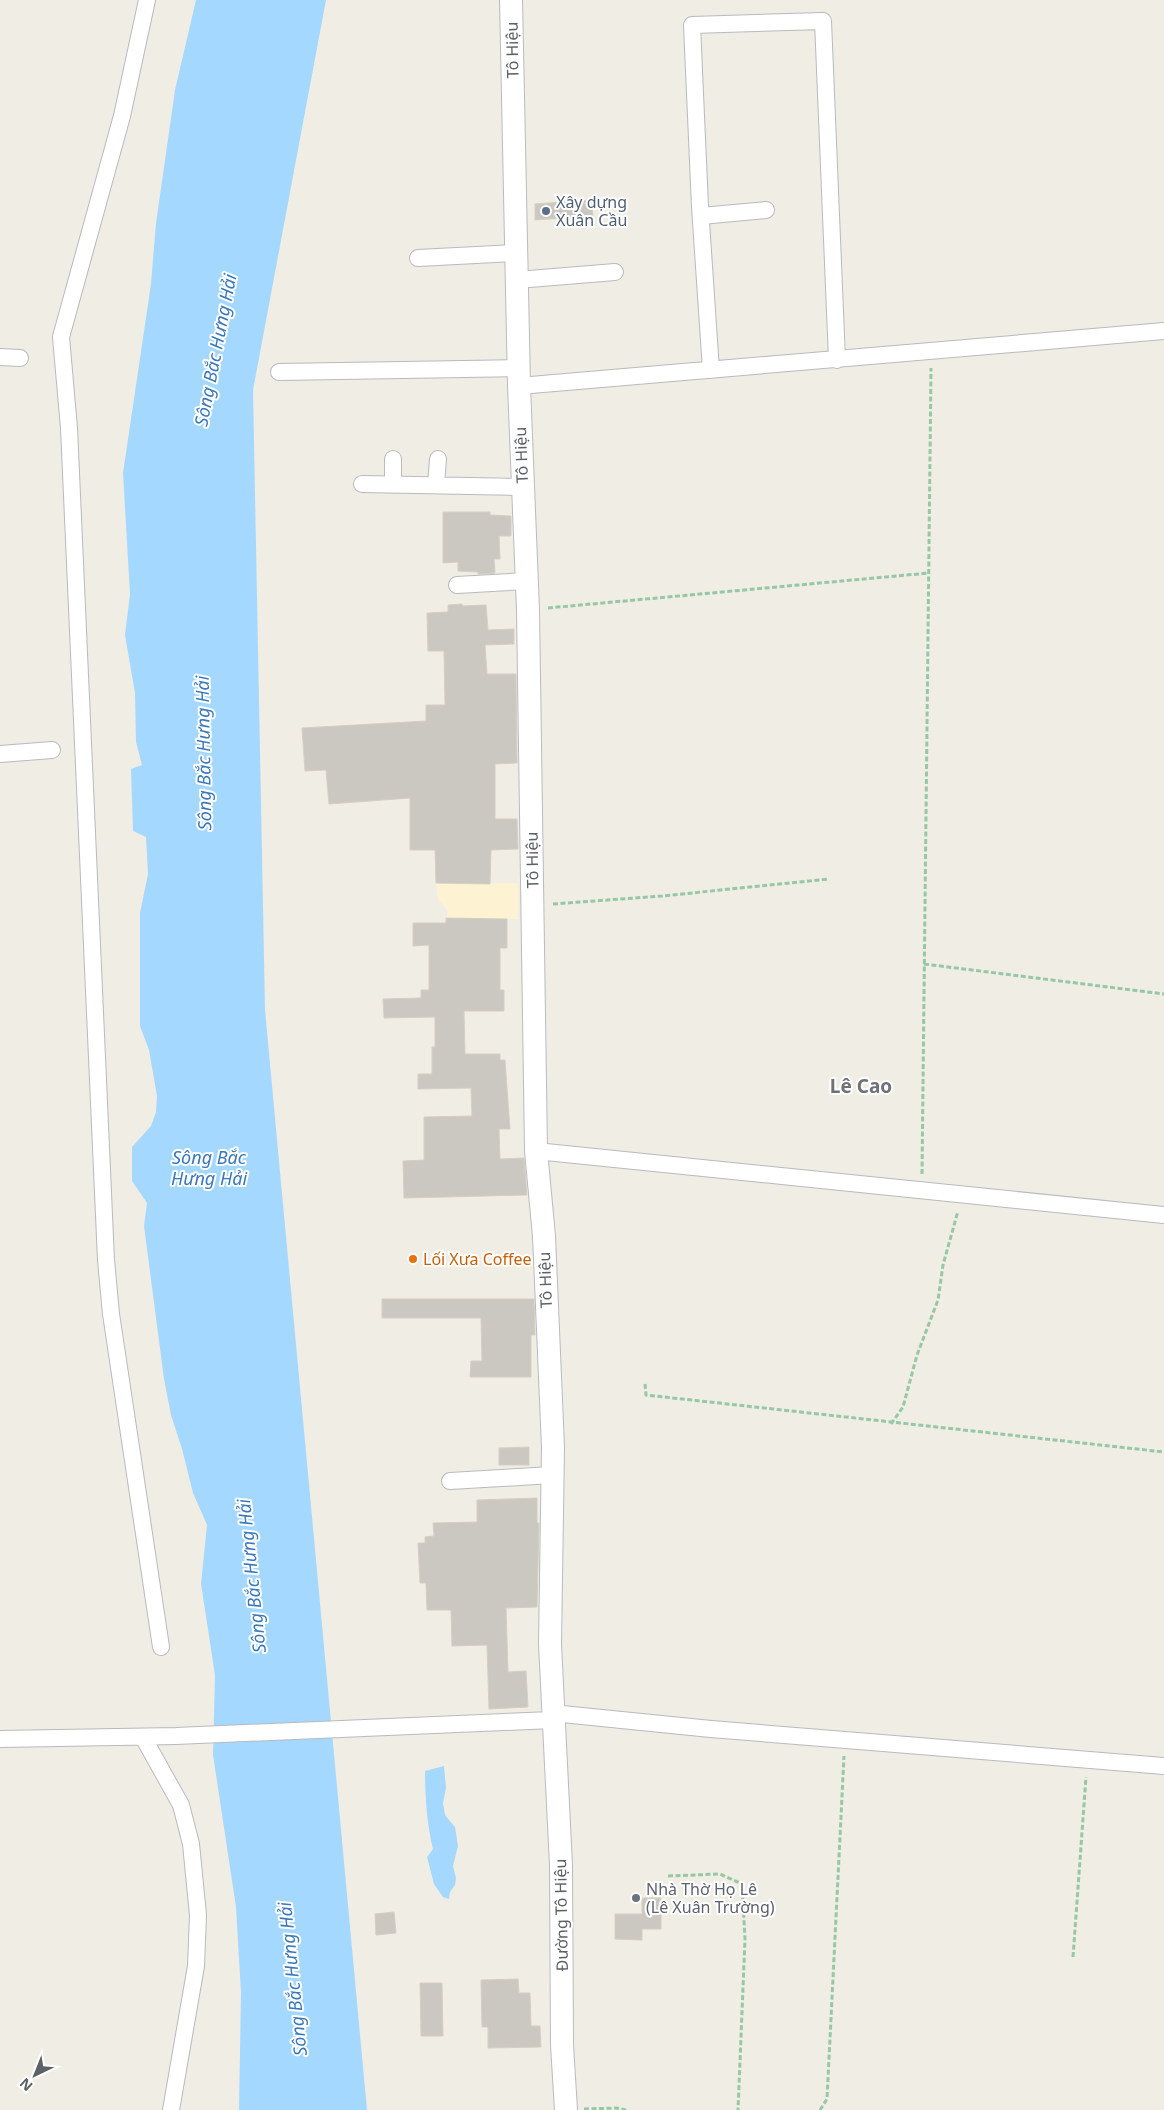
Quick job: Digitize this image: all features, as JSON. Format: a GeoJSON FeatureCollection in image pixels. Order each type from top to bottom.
{"type":"FeatureCollection","features":[{"type":"Feature","properties":{"kind":"main road","name":"Tô Hiệu"},"geometry":{"type":"LineString","coordinates":[[511,0],[518,377],[528,610],[536,1151],[544,1236],[553,1475],[550,1644],[552,1717]]}},
{"type":"Feature","properties":{"kind":"main road","name":"Đường Tô Hiệu"},"geometry":{"type":"LineString","coordinates":[[552,1717],[561,1864],[562,2045],[566,2110]]}},
{"type":"Feature","properties":{"kind":"street"},"geometry":{"type":"LineString","coordinates":[[147,0],[122,116],[61,337],[69,428],[106,1260],[111,1314],[161,1647]]}},
{"type":"Feature","properties":{"kind":"street"},"geometry":{"type":"LineString","coordinates":[[711,370],[701,216],[692,25],[823,20],[836,360]]}},
{"type":"Feature","properties":{"kind":"street"},"geometry":{"type":"LineString","coordinates":[[701,216],[766,210]]}},
{"type":"Feature","properties":{"kind":"street"},"geometry":{"type":"LineString","coordinates":[[418,258],[516,253]]}},
{"type":"Feature","properties":{"kind":"street"},"geometry":{"type":"LineString","coordinates":[[516,280],[616,272]]}},
{"type":"Feature","properties":{"kind":"street"},"geometry":{"type":"LineString","coordinates":[[279,372],[518,377],[711,370],[1164,331]]}},
{"type":"Feature","properties":{"kind":"street"},"geometry":{"type":"LineString","coordinates":[[0,357],[20,358]]}},
{"type":"Feature","properties":{"kind":"street"},"geometry":{"type":"LineString","coordinates":[[393,458],[393,484]]}},
{"type":"Feature","properties":{"kind":"street"},"geometry":{"type":"LineString","coordinates":[[436,485],[438,458]]}},
{"type":"Feature","properties":{"kind":"street"},"geometry":{"type":"LineString","coordinates":[[362,484],[523,487]]}},
{"type":"Feature","properties":{"kind":"street"},"geometry":{"type":"LineString","coordinates":[[457,584],[526,581]]}},
{"type":"Feature","properties":{"kind":"street"},"geometry":{"type":"LineString","coordinates":[[0,754],[52,750]]}},
{"type":"Feature","properties":{"kind":"street"},"geometry":{"type":"LineString","coordinates":[[536,1151],[962,1196],[1164,1215]]}},
{"type":"Feature","properties":{"kind":"street"},"geometry":{"type":"LineString","coordinates":[[450,1481],[553,1475]]}},
{"type":"Feature","properties":{"kind":"street"},"geometry":{"type":"LineString","coordinates":[[0,1739],[176,1736],[552,1717],[1164,1766]]}},
{"type":"Feature","properties":{"kind":"street"},"geometry":{"type":"LineString","coordinates":[[144,1737],[181,1805],[191,1844],[198,1915],[196,1966],[171,2110]]}},
{"type":"Feature","properties":{"kind":"path"},"geometry":{"type":"LineString","coordinates":[[916,1191],[922,1174],[931,352]]}},
{"type":"Feature","properties":{"kind":"path"},"geometry":{"type":"LineString","coordinates":[[528,610],[929,573]]}},
{"type":"Feature","properties":{"kind":"path"},"geometry":{"type":"LineString","coordinates":[[532,905],[662,896],[829,879]]}},
{"type":"Feature","properties":{"kind":"path"},"geometry":{"type":"LineString","coordinates":[[924,964],[1164,994]]}},
{"type":"Feature","properties":{"kind":"path"},"geometry":{"type":"LineString","coordinates":[[892,1423],[904,1407],[917,1355],[938,1300],[943,1265],[962,1196]]}},
{"type":"Feature","properties":{"kind":"path"},"geometry":{"type":"LineString","coordinates":[[645,1384],[646,1395],[1164,1452]]}},
{"type":"Feature","properties":{"kind":"path"},"geometry":{"type":"LineString","coordinates":[[820,2110],[827,2100],[845,1740]]}},
{"type":"Feature","properties":{"kind":"path"},"geometry":{"type":"LineString","coordinates":[[1073,1957],[1087,1761]]}},
{"type":"Feature","properties":{"kind":"path"},"geometry":{"type":"LineString","coordinates":[[668,1876],[720,1874],[742,1884],[745,1939],[738,2110]]}},
{"type":"Feature","properties":{"kind":"path"},"geometry":{"type":"LineString","coordinates":[[566,2110],[616,2108],[626,2110]]}},
{"type":"Feature","properties":{"kind":"sand"},"geometry":{"type":"Polygon","coordinates":[[[436,883],[518,883],[518,919],[446,918],[448,911],[438,899],[436,883]]]}},
{"type":"Feature","properties":{"kind":"water","name":"Sông Bắc Hưng Hải"},"geometry":{"type":"Polygon","coordinates":[[[196,0],[326,0],[253,390],[265,1010],[367,2110],[239,2110],[241,1993],[236,1907],[213,1755],[215,1675],[201,1584],[207,1525],[193,1493],[171,1415],[164,1379],[144,1226],[147,1203],[132,1181],[132,1147],[151,1126],[156,1112],[157,1096],[149,1050],[140,1026],[140,913],[148,874],[146,837],[133,831],[131,769],[142,765],[136,742],[135,693],[125,635],[130,594],[123,473],[151,284],[156,223],[175,90],[196,0]]]}},
{"type":"Feature","properties":{"kind":"water"},"geometry":{"type":"Polygon","coordinates":[[[444,1766],[446,1788],[443,1803],[445,1815],[455,1827],[458,1846],[453,1866],[456,1878],[455,1885],[450,1892],[449,1899],[443,1897],[434,1884],[427,1857],[433,1849],[425,1791],[425,1771],[444,1766]]]}},
{"type":"Feature","properties":{"kind":"building"},"geometry":{"type":"Polygon","coordinates":[[[591,200],[593,216],[535,220],[535,204],[591,200]]]}},
{"type":"Feature","properties":{"kind":"building"},"geometry":{"type":"Polygon","coordinates":[[[443,512],[490,512],[490,515],[511,516],[511,536],[499,536],[500,559],[494,559],[495,573],[478,574],[478,572],[458,571],[458,562],[443,563],[443,512]]]}},
{"type":"Feature","properties":{"kind":"building"},"geometry":{"type":"Polygon","coordinates":[[[462,604],[462,606],[486,605],[488,630],[514,629],[514,644],[485,645],[487,674],[516,674],[517,763],[495,764],[495,819],[517,819],[518,849],[491,850],[490,884],[436,883],[435,850],[410,850],[410,798],[329,804],[326,770],[305,771],[302,728],[426,721],[426,705],[445,705],[444,651],[428,651],[427,613],[448,612],[448,605],[462,604]]]}},
{"type":"Feature","properties":{"kind":"building"},"geometry":{"type":"Polygon","coordinates":[[[446,918],[507,919],[507,948],[500,948],[500,990],[504,990],[504,1011],[464,1011],[465,1054],[500,1054],[500,1060],[505,1060],[510,1129],[499,1129],[500,1159],[524,1158],[527,1195],[404,1198],[403,1161],[424,1160],[424,1117],[472,1116],[471,1088],[418,1089],[418,1074],[432,1074],[432,1047],[435,1047],[435,1017],[384,1018],[383,999],[421,998],[421,990],[429,990],[429,945],[413,946],[413,923],[446,923],[446,918]]]}},
{"type":"Feature","properties":{"kind":"building"},"geometry":{"type":"Polygon","coordinates":[[[382,1299],[534,1299],[535,1335],[531,1335],[531,1377],[470,1377],[471,1361],[482,1361],[481,1318],[382,1318],[382,1299]]]}},
{"type":"Feature","properties":{"kind":"building"},"geometry":{"type":"Polygon","coordinates":[[[529,1447],[529,1465],[499,1465],[499,1448],[529,1447]]]}},
{"type":"Feature","properties":{"kind":"building"},"geometry":{"type":"Polygon","coordinates":[[[537,1498],[537,1523],[539,1523],[537,1607],[506,1608],[508,1672],[526,1671],[528,1707],[489,1709],[487,1645],[452,1646],[451,1610],[427,1610],[426,1583],[420,1583],[418,1543],[425,1543],[425,1537],[434,1536],[433,1523],[477,1522],[477,1500],[537,1498]]]}},
{"type":"Feature","properties":{"kind":"building"},"geometry":{"type":"Polygon","coordinates":[[[642,1898],[661,1898],[661,1929],[642,1929],[642,1940],[615,1939],[615,1914],[642,1914],[642,1898]]]}},
{"type":"Feature","properties":{"kind":"building"},"geometry":{"type":"Polygon","coordinates":[[[394,1912],[396,1933],[376,1935],[375,1914],[394,1912]]]}},
{"type":"Feature","properties":{"kind":"building"},"geometry":{"type":"Polygon","coordinates":[[[518,1979],[519,1993],[530,1993],[531,2026],[540,2026],[541,2047],[488,2048],[488,2027],[482,2027],[481,1980],[518,1979]]]}},
{"type":"Feature","properties":{"kind":"building"},"geometry":{"type":"Polygon","coordinates":[[[420,1983],[442,1983],[443,2036],[421,2036],[420,1983]]]}},
{"type":"Feature","properties":{"kind":"place","name":"Xây dựng Xuân Cầu"},"geometry":{"type":"Point","coordinates":[546,211]}},
{"type":"Feature","properties":{"kind":"place","name":"Lối Xưa Coffee"},"geometry":{"type":"Point","coordinates":[413,1259]}},
{"type":"Feature","properties":{"kind":"place","name":"Nhà Thờ Họ Lê (Lê Xuân Trường)"},"geometry":{"type":"Point","coordinates":[636,1898]}},
{"type":"Feature","properties":{"kind":"district","name":"Lê Cao"},"geometry":{"type":"Point","coordinates":[861,1086]}}]}
